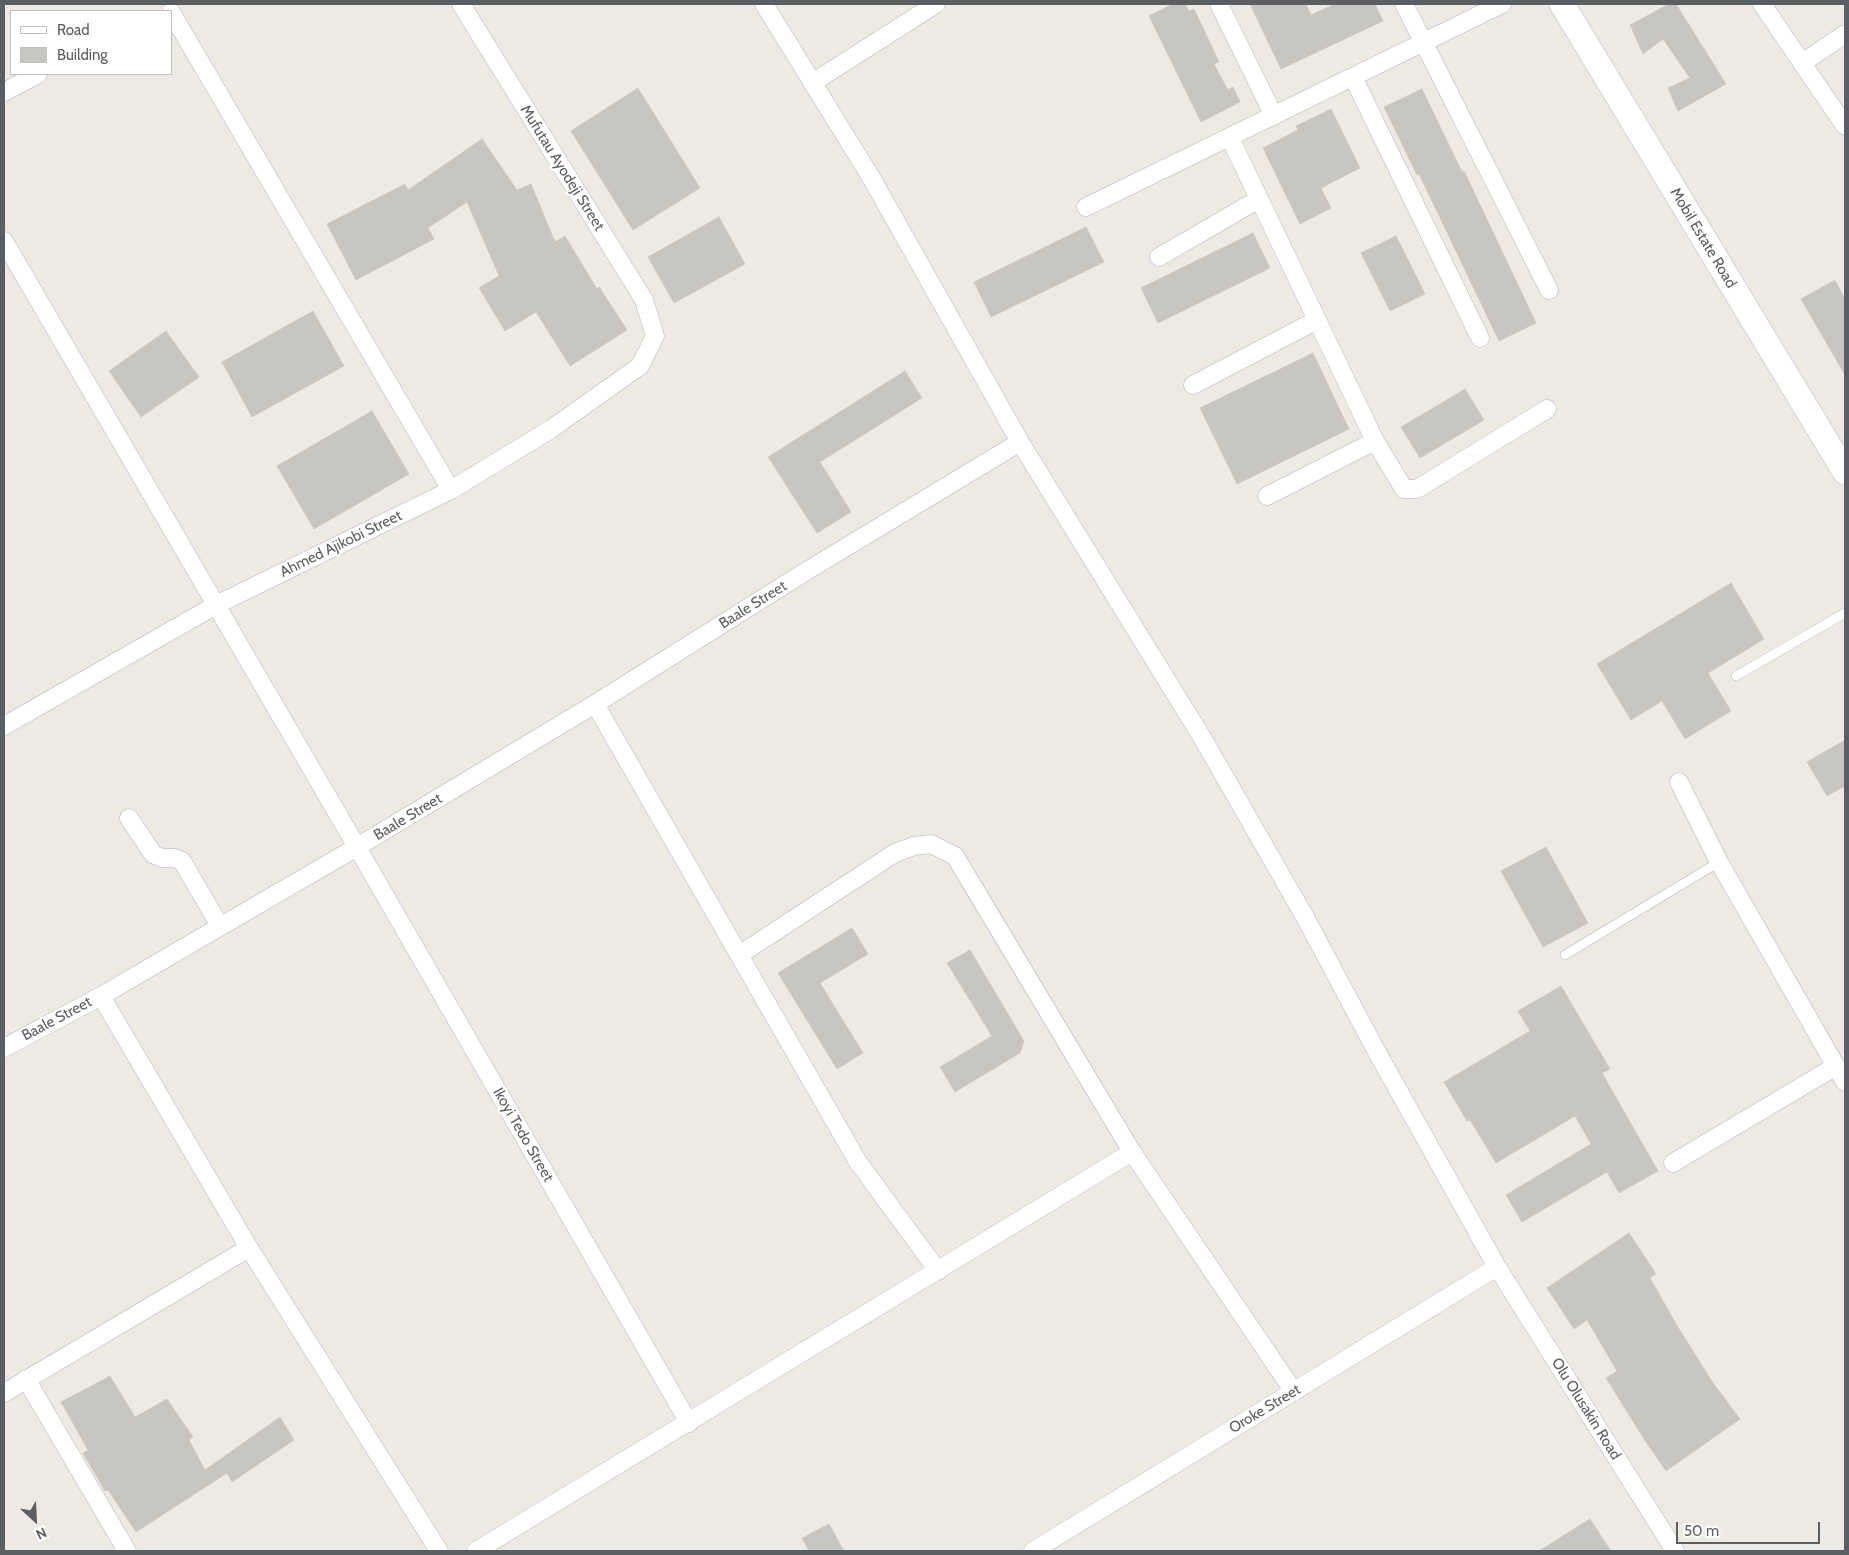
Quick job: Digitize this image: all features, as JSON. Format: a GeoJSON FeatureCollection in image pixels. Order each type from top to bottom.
{"type":"FeatureCollection","features":[{"type":"Feature","properties":{"kind":"main road","name":"Mobil Estate Road"},"geometry":{"type":"LineString","coordinates":[[1562,4],[1845,472]]}},
{"type":"Feature","properties":{"kind":"street","name":"Mufutau Ayodeji Street"},"geometry":{"type":"LineString","coordinates":[[461,4],[644,300],[655,336]]}},
{"type":"Feature","properties":{"kind":"street","name":"Olu Olusakin Road"},"geometry":{"type":"LineString","coordinates":[[764,4],[872,178],[1020,442],[1203,739],[1304,917],[1497,1267],[1676,1551]]}},
{"type":"Feature","properties":{"kind":"street"},"geometry":{"type":"LineString","coordinates":[[812,82],[936,4]]}},
{"type":"Feature","properties":{"kind":"street"},"geometry":{"type":"LineString","coordinates":[[1219,4],[1274,116]]}},
{"type":"Feature","properties":{"kind":"street"},"geometry":{"type":"LineString","coordinates":[[1404,4],[1422,43],[1549,290]]}},
{"type":"Feature","properties":{"kind":"street"},"geometry":{"type":"LineString","coordinates":[[1086,207],[1502,4]]}},
{"type":"Feature","properties":{"kind":"street"},"geometry":{"type":"LineString","coordinates":[[1762,4],[1845,126]]}},
{"type":"Feature","properties":{"kind":"street"},"geometry":{"type":"LineString","coordinates":[[172,14],[452,490]]}},
{"type":"Feature","properties":{"kind":"street"},"geometry":{"type":"LineString","coordinates":[[1802,63],[1845,34]]}},
{"type":"Feature","properties":{"kind":"street"},"geometry":{"type":"LineString","coordinates":[[4,92],[36,75]]}},
{"type":"Feature","properties":{"kind":"street"},"geometry":{"type":"LineString","coordinates":[[1353,77],[1480,338]]}},
{"type":"Feature","properties":{"kind":"street"},"geometry":{"type":"LineString","coordinates":[[1230,138],[1375,441],[1404,490],[1418,489],[1547,409]]}},
{"type":"Feature","properties":{"kind":"street"},"geometry":{"type":"LineString","coordinates":[[1159,257],[1259,199]]}},
{"type":"Feature","properties":{"kind":"street","name":"Ikoyi Tedo Street"},"geometry":{"type":"LineString","coordinates":[[4,241],[357,847],[689,1423]]}},
{"type":"Feature","properties":{"kind":"street"},"geometry":{"type":"LineString","coordinates":[[1193,385],[1317,320]]}},
{"type":"Feature","properties":{"kind":"street","name":"Ahmed Ajikobi Street"},"geometry":{"type":"LineString","coordinates":[[4,726],[216,605],[452,490],[551,429],[640,366],[655,336]]}},
{"type":"Feature","properties":{"kind":"street"},"geometry":{"type":"LineString","coordinates":[[1268,496],[1375,441]]}},
{"type":"Feature","properties":{"kind":"street","name":"Baale Street"},"geometry":{"type":"LineString","coordinates":[[4,1048],[100,996],[357,847],[595,704],[805,572],[1020,442]]}},
{"type":"Feature","properties":{"kind":"street"},"geometry":{"type":"LineString","coordinates":[[595,704],[858,1162],[938,1271]]}},
{"type":"Feature","properties":{"kind":"street"},"geometry":{"type":"LineString","coordinates":[[1679,782],[1720,862],[1845,1082]]}},
{"type":"Feature","properties":{"kind":"street"},"geometry":{"type":"LineString","coordinates":[[129,818],[152,854],[162,858],[175,858],[182,861],[220,926]]}},
{"type":"Feature","properties":{"kind":"street"},"geometry":{"type":"LineString","coordinates":[[739,955],[896,853],[914,846],[931,844],[955,856],[1132,1152],[1294,1392]]}},
{"type":"Feature","properties":{"kind":"street"},"geometry":{"type":"LineString","coordinates":[[100,996],[249,1248],[439,1551]]}},
{"type":"Feature","properties":{"kind":"street"},"geometry":{"type":"LineString","coordinates":[[1674,1163],[1836,1066]]}},
{"type":"Feature","properties":{"kind":"street"},"geometry":{"type":"LineString","coordinates":[[476,1551],[1132,1152]]}},
{"type":"Feature","properties":{"kind":"street"},"geometry":{"type":"LineString","coordinates":[[4,1393],[249,1248]]}},
{"type":"Feature","properties":{"kind":"street","name":"Oroke Street"},"geometry":{"type":"LineString","coordinates":[[1033,1551],[1497,1267]]}},
{"type":"Feature","properties":{"kind":"street"},"geometry":{"type":"LineString","coordinates":[[26,1379],[127,1551]]}},
{"type":"Feature","properties":{"kind":"lane"},"geometry":{"type":"LineString","coordinates":[[1736,676],[1845,613]]}},
{"type":"Feature","properties":{"kind":"lane"},"geometry":{"type":"LineString","coordinates":[[1565,955],[1720,862]]}},
{"type":"Feature","properties":{"kind":"building"},"geometry":{"type":"Polygon","coordinates":[[[1173,4],[1185,4],[1189,11],[1194,9],[1219,62],[1214,64],[1228,90],[1233,87],[1240,102],[1201,122],[1149,16],[1173,4]]]}},
{"type":"Feature","properties":{"kind":"building"},"geometry":{"type":"Polygon","coordinates":[[[1250,4],[1306,4],[1311,15],[1335,4],[1375,4],[1383,21],[1281,69],[1250,4]]]}},
{"type":"Feature","properties":{"kind":"building"},"geometry":{"type":"Polygon","coordinates":[[[1669,4],[1676,4],[1726,84],[1678,111],[1668,88],[1690,78],[1663,39],[1643,54],[1630,25],[1669,4]]]}},
{"type":"Feature","properties":{"kind":"building"},"geometry":{"type":"Polygon","coordinates":[[[638,88],[700,188],[633,230],[571,131],[638,88]]]}},
{"type":"Feature","properties":{"kind":"building"},"geometry":{"type":"Polygon","coordinates":[[[1422,89],[1462,172],[1464,171],[1536,323],[1499,341],[1419,174],[1417,175],[1384,107],[1422,89]]]}},
{"type":"Feature","properties":{"kind":"building"},"geometry":{"type":"Polygon","coordinates":[[[1331,109],[1360,168],[1321,188],[1331,208],[1300,224],[1263,148],[1298,130],[1296,126],[1331,109]]]}},
{"type":"Feature","properties":{"kind":"building"},"geometry":{"type":"Polygon","coordinates":[[[482,139],[517,190],[531,184],[555,242],[565,236],[597,289],[599,287],[627,330],[570,366],[536,312],[505,331],[479,288],[499,276],[467,202],[428,228],[434,239],[356,280],[327,224],[405,184],[408,190],[482,139]]]}},
{"type":"Feature","properties":{"kind":"building"},"geometry":{"type":"Polygon","coordinates":[[[719,217],[745,264],[674,303],[648,257],[719,217]]]}},
{"type":"Feature","properties":{"kind":"building"},"geometry":{"type":"Polygon","coordinates":[[[1086,227],[1104,262],[991,317],[974,282],[1086,227]]]}},
{"type":"Feature","properties":{"kind":"building"},"geometry":{"type":"Polygon","coordinates":[[[1253,233],[1270,268],[1158,323],[1141,288],[1253,233]]]}},
{"type":"Feature","properties":{"kind":"building"},"geometry":{"type":"Polygon","coordinates":[[[1396,236],[1425,294],[1390,311],[1361,253],[1396,236]]]}},
{"type":"Feature","properties":{"kind":"building"},"geometry":{"type":"Polygon","coordinates":[[[1835,280],[1845,299],[1845,375],[1801,299],[1835,280]]]}},
{"type":"Feature","properties":{"kind":"building"},"geometry":{"type":"Polygon","coordinates":[[[313,311],[344,366],[252,417],[222,362],[313,311]]]}},
{"type":"Feature","properties":{"kind":"building"},"geometry":{"type":"Polygon","coordinates":[[[166,331],[199,377],[141,417],[109,371],[166,331]]]}},
{"type":"Feature","properties":{"kind":"building"},"geometry":{"type":"Polygon","coordinates":[[[1313,353],[1349,429],[1237,484],[1200,408],[1313,353]]]}},
{"type":"Feature","properties":{"kind":"building"},"geometry":{"type":"Polygon","coordinates":[[[905,371],[922,398],[820,462],[851,512],[817,533],[768,457],[905,371]]]}},
{"type":"Feature","properties":{"kind":"building"},"geometry":{"type":"Polygon","coordinates":[[[1465,389],[1484,420],[1420,458],[1401,427],[1465,389]]]}},
{"type":"Feature","properties":{"kind":"building"},"geometry":{"type":"Polygon","coordinates":[[[372,411],[409,474],[314,529],[277,466],[372,411]]]}},
{"type":"Feature","properties":{"kind":"building"},"geometry":{"type":"Polygon","coordinates":[[[1731,583],[1764,639],[1708,673],[1731,711],[1685,739],[1662,701],[1631,720],[1597,664],[1731,583]]]}},
{"type":"Feature","properties":{"kind":"building"},"geometry":{"type":"Polygon","coordinates":[[[1845,740],[1845,786],[1827,796],[1807,762],[1845,740]]]}},
{"type":"Feature","properties":{"kind":"building"},"geometry":{"type":"Polygon","coordinates":[[[1546,847],[1588,923],[1543,947],[1501,871],[1546,847]]]}},
{"type":"Feature","properties":{"kind":"building"},"geometry":{"type":"Polygon","coordinates":[[[852,928],[868,954],[820,983],[863,1053],[837,1069],[778,973],[852,928]]]}},
{"type":"Feature","properties":{"kind":"building"},"geometry":{"type":"Polygon","coordinates":[[[970,950],[1024,1041],[1020,1053],[955,1092],[940,1067],[992,1036],[947,963],[970,950]]]}},
{"type":"Feature","properties":{"kind":"building"},"geometry":{"type":"Polygon","coordinates":[[[1561,986],[1610,1069],[1602,1073],[1658,1171],[1619,1193],[1607,1172],[1522,1222],[1506,1195],[1591,1144],[1575,1116],[1496,1163],[1470,1120],[1467,1121],[1444,1082],[1530,1031],[1518,1011],[1561,986]]]}},
{"type":"Feature","properties":{"kind":"building"},"geometry":{"type":"Polygon","coordinates":[[[1629,1233],[1656,1274],[1650,1278],[1676,1324],[1713,1383],[1740,1419],[1666,1471],[1606,1378],[1617,1371],[1587,1320],[1574,1329],[1547,1288],[1629,1233]]]}},
{"type":"Feature","properties":{"kind":"building"},"geometry":{"type":"Polygon","coordinates":[[[110,1376],[135,1417],[167,1399],[193,1437],[189,1440],[205,1470],[280,1417],[294,1440],[232,1482],[227,1473],[136,1532],[108,1490],[105,1491],[83,1453],[88,1450],[61,1402],[110,1376]]]}},
{"type":"Feature","properties":{"kind":"building"},"geometry":{"type":"Polygon","coordinates":[[[1590,1519],[1611,1551],[1539,1551],[1590,1519]]]}},
{"type":"Feature","properties":{"kind":"building"},"geometry":{"type":"Polygon","coordinates":[[[829,1524],[844,1551],[809,1551],[802,1538],[829,1524]]]}}]}
